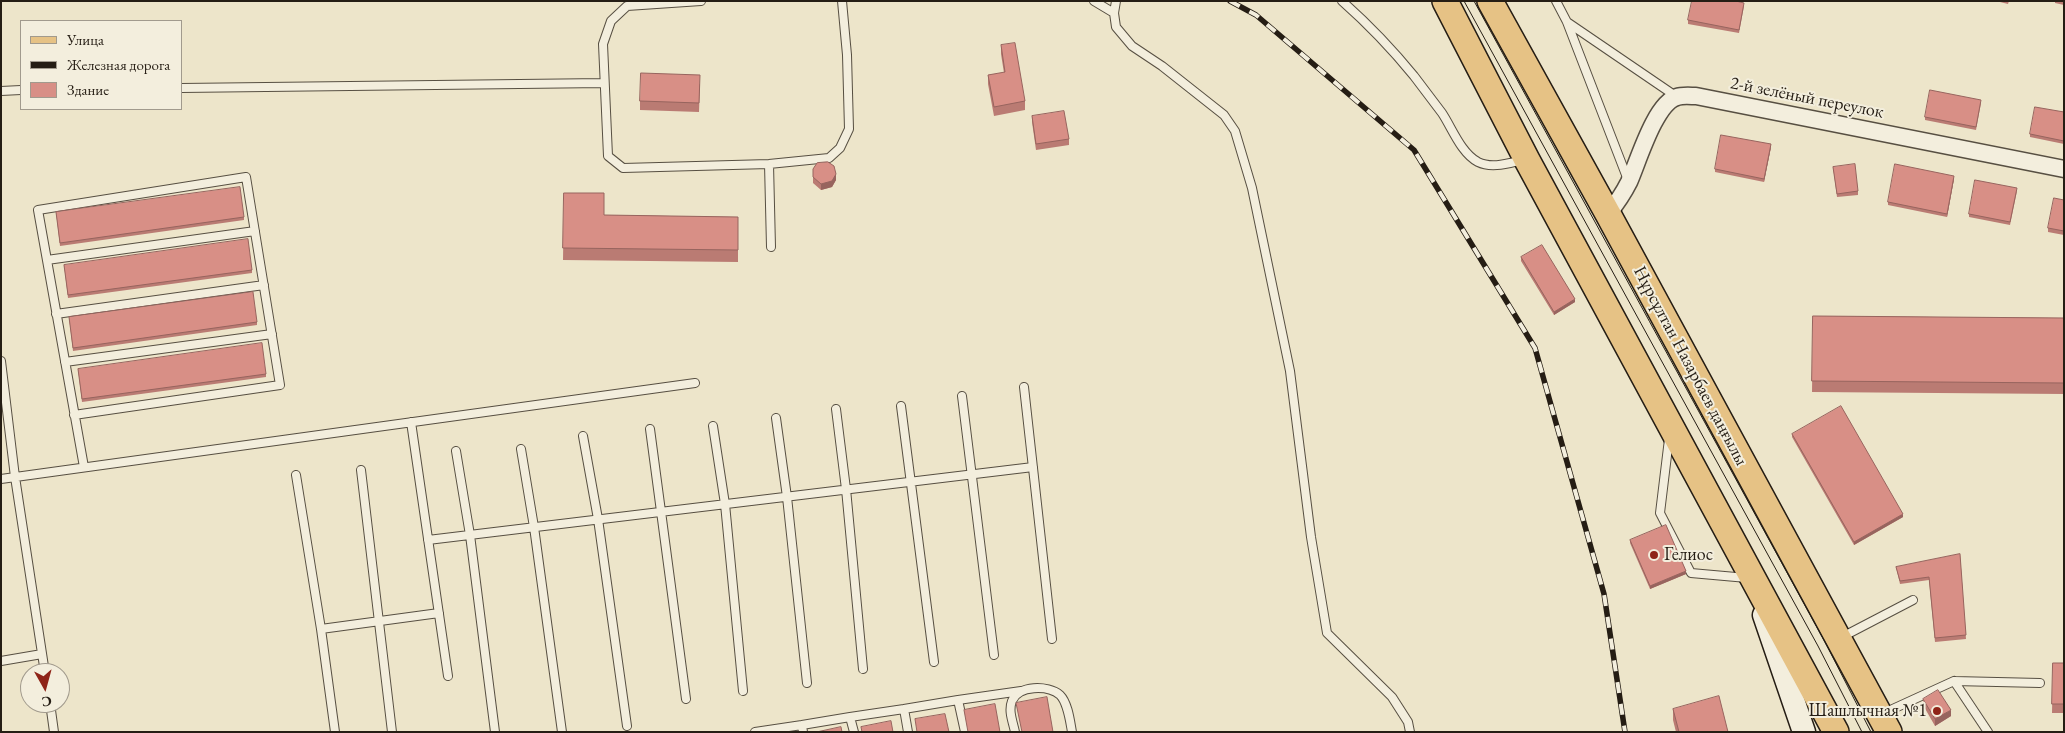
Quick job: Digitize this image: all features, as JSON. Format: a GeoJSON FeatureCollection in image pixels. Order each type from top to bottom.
{"type":"FeatureCollection","features":[{"type":"Feature","properties":{"kind":"main road"},"geometry":{"type":"LineString","coordinates":[[1445,1],[1527,160],[1836,732]]}},
{"type":"Feature","properties":{"kind":"main road","name":"Нұрсұлтан Назарбаев даңғылы"},"geometry":{"type":"LineString","coordinates":[[1490,1],[1608,214],[1884,723]]}},
{"type":"Feature","properties":{"kind":"main road"},"geometry":{"type":"LineString","coordinates":[[1752,578],[1804,732]]}},
{"type":"Feature","properties":{"kind":"street"},"geometry":{"type":"LineString","coordinates":[[1608,214],[1629,182],[1658,116],[1665,106],[1677,96]]}},
{"type":"Feature","properties":{"kind":"street","name":"2-й зелёный переулок"},"geometry":{"type":"LineString","coordinates":[[1677,96],[1696,96],[2064,169]]}},
{"type":"Feature","properties":{"kind":"lane"},"geometry":{"type":"LineString","coordinates":[[701,1],[627,6],[610,22],[603,44],[608,156],[623,168],[769,164],[829,158],[840,148],[849,129],[847,55],[842,1]]}},
{"type":"Feature","properties":{"kind":"lane"},"geometry":{"type":"LineString","coordinates":[[1094,1],[1114,12]]}},
{"type":"Feature","properties":{"kind":"lane"},"geometry":{"type":"LineString","coordinates":[[1116,1],[1114,12],[1116,27],[1132,46],[1162,66],[1224,115],[1235,131],[1252,188],[1290,371],[1311,537],[1328,632],[1392,698],[1408,722],[1410,732]]}},
{"type":"Feature","properties":{"kind":"lane"},"geometry":{"type":"LineString","coordinates":[[1342,1],[1364,20],[1412,75],[1442,114],[1469,155],[1487,165],[1527,160]]}},
{"type":"Feature","properties":{"kind":"lane"},"geometry":{"type":"LineString","coordinates":[[1556,1],[1567,22],[1629,182]]}},
{"type":"Feature","properties":{"kind":"lane"},"geometry":{"type":"LineString","coordinates":[[1567,22],[1677,96]]}},
{"type":"Feature","properties":{"kind":"lane"},"geometry":{"type":"LineString","coordinates":[[182,88],[604,83]]}},
{"type":"Feature","properties":{"kind":"lane"},"geometry":{"type":"LineString","coordinates":[[1,90],[20,90]]}},
{"type":"Feature","properties":{"kind":"lane"},"geometry":{"type":"LineString","coordinates":[[769,164],[771,247]]}},
{"type":"Feature","properties":{"kind":"lane"},"geometry":{"type":"LineString","coordinates":[[74,415],[280,385],[246,178],[38,210],[74,415],[84,467]]}},
{"type":"Feature","properties":{"kind":"lane"},"geometry":{"type":"LineString","coordinates":[[47,260],[255,231]]}},
{"type":"Feature","properties":{"kind":"lane"},"geometry":{"type":"LineString","coordinates":[[56,314],[264,285]]}},
{"type":"Feature","properties":{"kind":"lane"},"geometry":{"type":"LineString","coordinates":[[65,362],[272,334]]}},
{"type":"Feature","properties":{"kind":"lane"},"geometry":{"type":"LineString","coordinates":[[1,361],[15,477],[43,663]]}},
{"type":"Feature","properties":{"kind":"lane"},"geometry":{"type":"LineString","coordinates":[[1,479],[695,383]]}},
{"type":"Feature","properties":{"kind":"lane"},"geometry":{"type":"LineString","coordinates":[[1024,387],[1052,639]]}},
{"type":"Feature","properties":{"kind":"lane"},"geometry":{"type":"LineString","coordinates":[[962,396],[994,655]]}},
{"type":"Feature","properties":{"kind":"lane"},"geometry":{"type":"LineString","coordinates":[[901,406],[934,662]]}},
{"type":"Feature","properties":{"kind":"lane"},"geometry":{"type":"LineString","coordinates":[[836,409],[846,489],[863,668]]}},
{"type":"Feature","properties":{"kind":"lane"},"geometry":{"type":"LineString","coordinates":[[776,418],[807,683]]}},
{"type":"Feature","properties":{"kind":"lane"},"geometry":{"type":"LineString","coordinates":[[411,422],[448,676]]}},
{"type":"Feature","properties":{"kind":"lane"},"geometry":{"type":"LineString","coordinates":[[1671,424],[1660,513],[1692,573],[1752,578]]}},
{"type":"Feature","properties":{"kind":"lane"},"geometry":{"type":"LineString","coordinates":[[713,426],[725,504],[743,691]]}},
{"type":"Feature","properties":{"kind":"lane"},"geometry":{"type":"LineString","coordinates":[[650,429],[686,699]]}},
{"type":"Feature","properties":{"kind":"lane"},"geometry":{"type":"LineString","coordinates":[[583,436],[598,519],[627,726]]}},
{"type":"Feature","properties":{"kind":"lane"},"geometry":{"type":"LineString","coordinates":[[521,449],[534,527],[562,732]]}},
{"type":"Feature","properties":{"kind":"lane"},"geometry":{"type":"LineString","coordinates":[[456,451],[470,535],[495,732]]}},
{"type":"Feature","properties":{"kind":"lane"},"geometry":{"type":"LineString","coordinates":[[428,540],[1033,467]]}},
{"type":"Feature","properties":{"kind":"lane"},"geometry":{"type":"LineString","coordinates":[[361,470],[392,732]]}},
{"type":"Feature","properties":{"kind":"lane"},"geometry":{"type":"LineString","coordinates":[[296,475],[321,629],[335,732]]}},
{"type":"Feature","properties":{"kind":"lane"},"geometry":{"type":"LineString","coordinates":[[1838,639],[1913,600]]}},
{"type":"Feature","properties":{"kind":"lane"},"geometry":{"type":"LineString","coordinates":[[321,629],[439,613]]}},
{"type":"Feature","properties":{"kind":"lane"},"geometry":{"type":"LineString","coordinates":[[1,660],[42,654]]}},
{"type":"Feature","properties":{"kind":"lane"},"geometry":{"type":"LineString","coordinates":[[1884,723],[1954,681],[2040,683]]}},
{"type":"Feature","properties":{"kind":"lane"},"geometry":{"type":"LineString","coordinates":[[1954,681],[1988,732]]}},
{"type":"Feature","properties":{"kind":"lane"},"geometry":{"type":"LineString","coordinates":[[755,732],[802,729],[850,717],[1047,688],[1061,696],[1069,717],[1072,732]]}},
{"type":"Feature","properties":{"kind":"lane"},"geometry":{"type":"LineString","coordinates":[[1015,732],[1010,709],[1013,699],[1022,691]]}},
{"type":"Feature","properties":{"kind":"lane"},"geometry":{"type":"LineString","coordinates":[[958,700],[965,732]]}},
{"type":"Feature","properties":{"kind":"lane"},"geometry":{"type":"LineString","coordinates":[[904,709],[908,732]]}},
{"type":"Feature","properties":{"kind":"lane"},"geometry":{"type":"LineString","coordinates":[[51,713],[54,732]]}},
{"type":"Feature","properties":{"kind":"lane"},"geometry":{"type":"LineString","coordinates":[[850,717],[854,732]]}},
{"type":"Feature","properties":{"kind":"building"},"geometry":{"type":"Polygon","coordinates":[[[1692,1],[1736,1],[1744,3],[1739,30],[1688,20],[1692,1]]]}},
{"type":"Feature","properties":{"kind":"building"},"geometry":{"type":"Polygon","coordinates":[[[1015,43],[1025,101],[994,107],[988,75],[1005,72],[1001,45],[1015,43]]]}},
{"type":"Feature","properties":{"kind":"building"},"geometry":{"type":"Polygon","coordinates":[[[641,73],[700,75],[699,103],[640,101],[641,73]]]}},
{"type":"Feature","properties":{"kind":"building"},"geometry":{"type":"Polygon","coordinates":[[[1930,90],[1981,100],[1976,127],[1925,117],[1930,90]]]}},
{"type":"Feature","properties":{"kind":"building"},"geometry":{"type":"Polygon","coordinates":[[[2035,107],[2064,112],[2064,141],[2030,134],[2035,107]]]}},
{"type":"Feature","properties":{"kind":"building"},"geometry":{"type":"Polygon","coordinates":[[[1064,111],[1069,139],[1036,144],[1032,116],[1064,111]]]}},
{"type":"Feature","properties":{"kind":"building"},"geometry":{"type":"Polygon","coordinates":[[[1721,135],[1771,144],[1764,179],[1715,169],[1721,135]]]}},
{"type":"Feature","properties":{"kind":"building"},"geometry":{"type":"Polygon","coordinates":[[[828,162],[834,166],[836,174],[832,181],[821,184],[813,177],[813,169],[817,163],[828,162]]]}},
{"type":"Feature","properties":{"kind":"building"},"geometry":{"type":"Polygon","coordinates":[[[1855,164],[1858,191],[1837,194],[1833,167],[1855,164]]]}},
{"type":"Feature","properties":{"kind":"building"},"geometry":{"type":"Polygon","coordinates":[[[1895,164],[1954,176],[1947,214],[1888,202],[1895,164]]]}},
{"type":"Feature","properties":{"kind":"building"},"geometry":{"type":"Polygon","coordinates":[[[1975,180],[2017,188],[2010,222],[1969,214],[1975,180]]]}},
{"type":"Feature","properties":{"kind":"building"},"geometry":{"type":"Polygon","coordinates":[[[240,187],[244,217],[60,243],[56,212],[240,187]]]}},
{"type":"Feature","properties":{"kind":"building"},"geometry":{"type":"Polygon","coordinates":[[[564,193],[604,193],[604,215],[738,217],[738,250],[563,248],[564,193]]]}},
{"type":"Feature","properties":{"kind":"building"},"geometry":{"type":"Polygon","coordinates":[[[2054,198],[2064,200],[2064,231],[2048,228],[2054,198]]]}},
{"type":"Feature","properties":{"kind":"building"},"geometry":{"type":"Polygon","coordinates":[[[248,239],[252,270],[68,295],[64,265],[248,239]]]}},
{"type":"Feature","properties":{"kind":"building"},"geometry":{"type":"Polygon","coordinates":[[[1542,245],[1575,299],[1554,312],[1521,257],[1542,245]]]}},
{"type":"Feature","properties":{"kind":"building"},"geometry":{"type":"Polygon","coordinates":[[[253,292],[257,322],[73,348],[69,317],[253,292]]]}},
{"type":"Feature","properties":{"kind":"building"},"geometry":{"type":"Polygon","coordinates":[[[1813,316],[2064,318],[2064,383],[1812,381],[1813,316]]]}},
{"type":"Feature","properties":{"kind":"building"},"geometry":{"type":"Polygon","coordinates":[[[262,343],[266,374],[82,399],[78,369],[262,343]]]}},
{"type":"Feature","properties":{"kind":"building"},"geometry":{"type":"Polygon","coordinates":[[[1841,406],[1903,514],[1854,542],[1792,434],[1841,406]]]}},
{"type":"Feature","properties":{"kind":"building"},"geometry":{"type":"Polygon","coordinates":[[[1666,525],[1686,571],[1650,586],[1630,540],[1666,525]]]}},
{"type":"Feature","properties":{"kind":"building"},"geometry":{"type":"Polygon","coordinates":[[[1960,554],[1966,635],[1935,638],[1929,577],[1900,581],[1896,567],[1960,554]]]}},
{"type":"Feature","properties":{"kind":"building"},"geometry":{"type":"Polygon","coordinates":[[[2053,663],[2064,663],[2064,704],[2052,704],[2053,663]]]}},
{"type":"Feature","properties":{"kind":"building","name":"Шашлычная №1"},"geometry":{"type":"Polygon","coordinates":[[[1938,690],[1951,710],[1935,719],[1923,699],[1938,690]]]}},
{"type":"Feature","properties":{"kind":"building"},"geometry":{"type":"Polygon","coordinates":[[[1719,696],[1728,732],[1679,732],[1673,709],[1719,696]]]}},
{"type":"Feature","properties":{"kind":"building"},"geometry":{"type":"Polygon","coordinates":[[[1047,697],[1053,732],[1022,732],[1016,703],[1047,697]]]}},
{"type":"Feature","properties":{"kind":"building"},"geometry":{"type":"Polygon","coordinates":[[[995,704],[1000,732],[968,732],[964,710],[995,704]]]}},
{"type":"Feature","properties":{"kind":"building"},"geometry":{"type":"Polygon","coordinates":[[[945,714],[949,732],[917,732],[915,719],[945,714]]]}},
{"type":"Feature","properties":{"kind":"building"},"geometry":{"type":"Polygon","coordinates":[[[891,721],[893,732],[862,732],[861,727],[891,721]]]}},
{"type":"Feature","properties":{"kind":"building"},"geometry":{"type":"Polygon","coordinates":[[[841,727],[842,732],[817,732],[841,727]]]}},
{"type":"Feature","properties":{"kind":"tram line"},"geometry":{"type":"LineString","coordinates":[[1464,1],[1818,646],[1862,732]]}},
{"type":"Feature","properties":{"kind":"tram line"},"geometry":{"type":"LineString","coordinates":[[1474,1],[1825,642],[1871,732]]}},
{"type":"Feature","properties":{"kind":"railway"},"geometry":{"type":"LineString","coordinates":[[1230,1],[1256,15],[1414,150],[1535,348],[1604,594],[1625,732]]}},
{"type":"Feature","properties":{"kind":"place","name":"Гелиос"},"geometry":{"type":"Point","coordinates":[1654,555]}},
{"type":"Feature","properties":{"kind":"place","name":"Шашлычная №1"},"geometry":{"type":"Point","coordinates":[1937,711]}}]}
